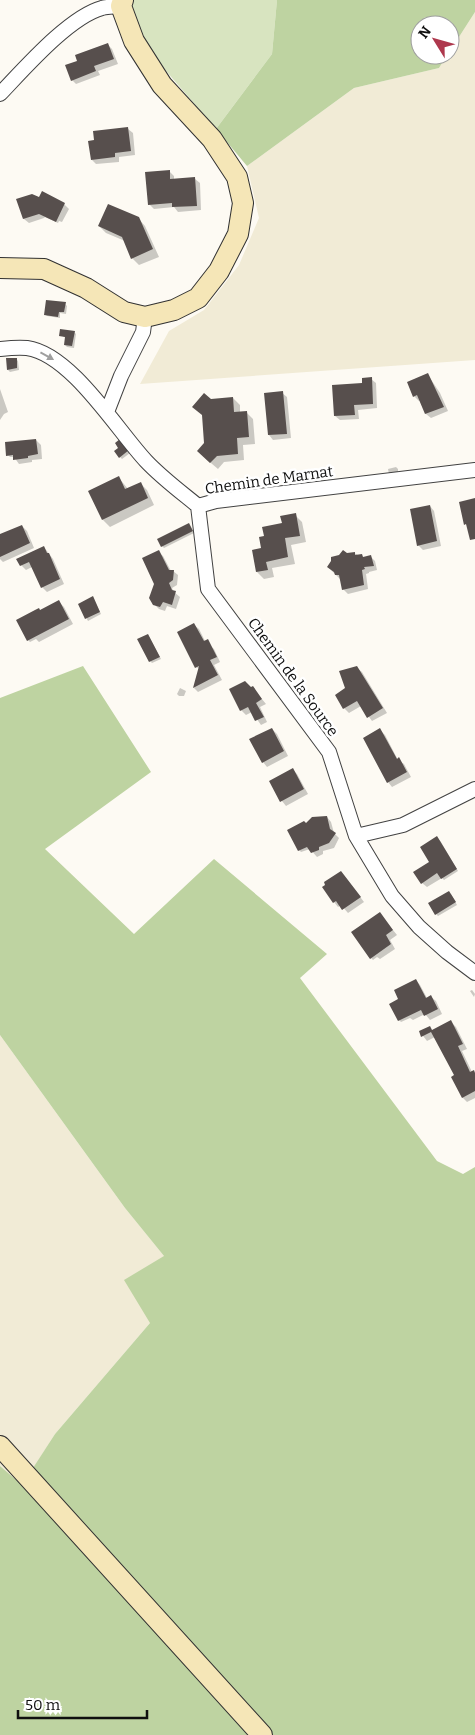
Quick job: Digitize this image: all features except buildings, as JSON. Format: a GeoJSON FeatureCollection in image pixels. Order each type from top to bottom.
{"type":"FeatureCollection","features":[{"type":"Feature","properties":{"kind":"street"},"geometry":{"type":"LineString","coordinates":[[0,94],[45,48],[84,15],[103,7],[122,3],[134,41],[162,85],[212,139],[237,177],[243,202],[238,234],[220,271],[198,298],[174,310],[145,317],[124,312],[86,288],[44,269],[0,268]]}},
{"type":"Feature","properties":{"kind":"street"},"geometry":{"type":"LineString","coordinates":[[107,412],[121,376],[143,332],[145,317]]}},
{"type":"Feature","properties":{"kind":"street","name":"Chemin de Marnat"},"geometry":{"type":"LineString","coordinates":[[0,349],[27,348],[48,355],[74,375],[147,462],[198,506],[216,502],[475,470]]}},
{"type":"Feature","properties":{"kind":"street","name":"Chemin de la Source"},"geometry":{"type":"LineString","coordinates":[[198,506],[208,589],[328,752],[356,836],[398,902],[419,927],[447,952],[475,973]]}},
{"type":"Feature","properties":{"kind":"street"},"geometry":{"type":"LineString","coordinates":[[356,836],[403,825],[475,789]]}},
{"type":"Feature","properties":{"kind":"street"},"geometry":{"type":"LineString","coordinates":[[0,1446],[262,1735]]}},
{"type":"Feature","properties":{"kind":"shaded area"},"geometry":{"type":"Polygon","coordinates":[[[475,12],[475,360],[140,384],[169,331],[204,310],[239,265],[259,218],[247,166],[354,88],[439,68],[441,65],[460,65],[460,35],[475,12]]]}},
{"type":"Feature","properties":{"kind":"shaded area"},"geometry":{"type":"Polygon","coordinates":[[[0,1035],[125,1208],[164,1256],[150,1323],[55,1434],[22,1486],[0,1466],[0,1035]]]}},
{"type":"Feature","properties":{"kind":"green space"},"geometry":{"type":"Polygon","coordinates":[[[133,0],[277,0],[272,54],[216,129],[148,50],[131,10],[133,0]]]}},
{"type":"Feature","properties":{"kind":"green space"},"geometry":{"type":"Polygon","coordinates":[[[277,0],[475,0],[475,12],[460,35],[460,15],[410,15],[410,65],[441,65],[439,68],[354,88],[247,166],[216,129],[272,54],[277,0]]]}},
{"type":"Feature","properties":{"kind":"green space"},"geometry":{"type":"Polygon","coordinates":[[[83,666],[151,772],[45,849],[134,934],[214,859],[327,954],[300,978],[437,1161],[463,1174],[475,1167],[475,1735],[0,1735],[0,1466],[22,1485],[55,1434],[150,1323],[124,1280],[164,1256],[125,1208],[0,1035],[0,698],[83,666]]]}}]}
